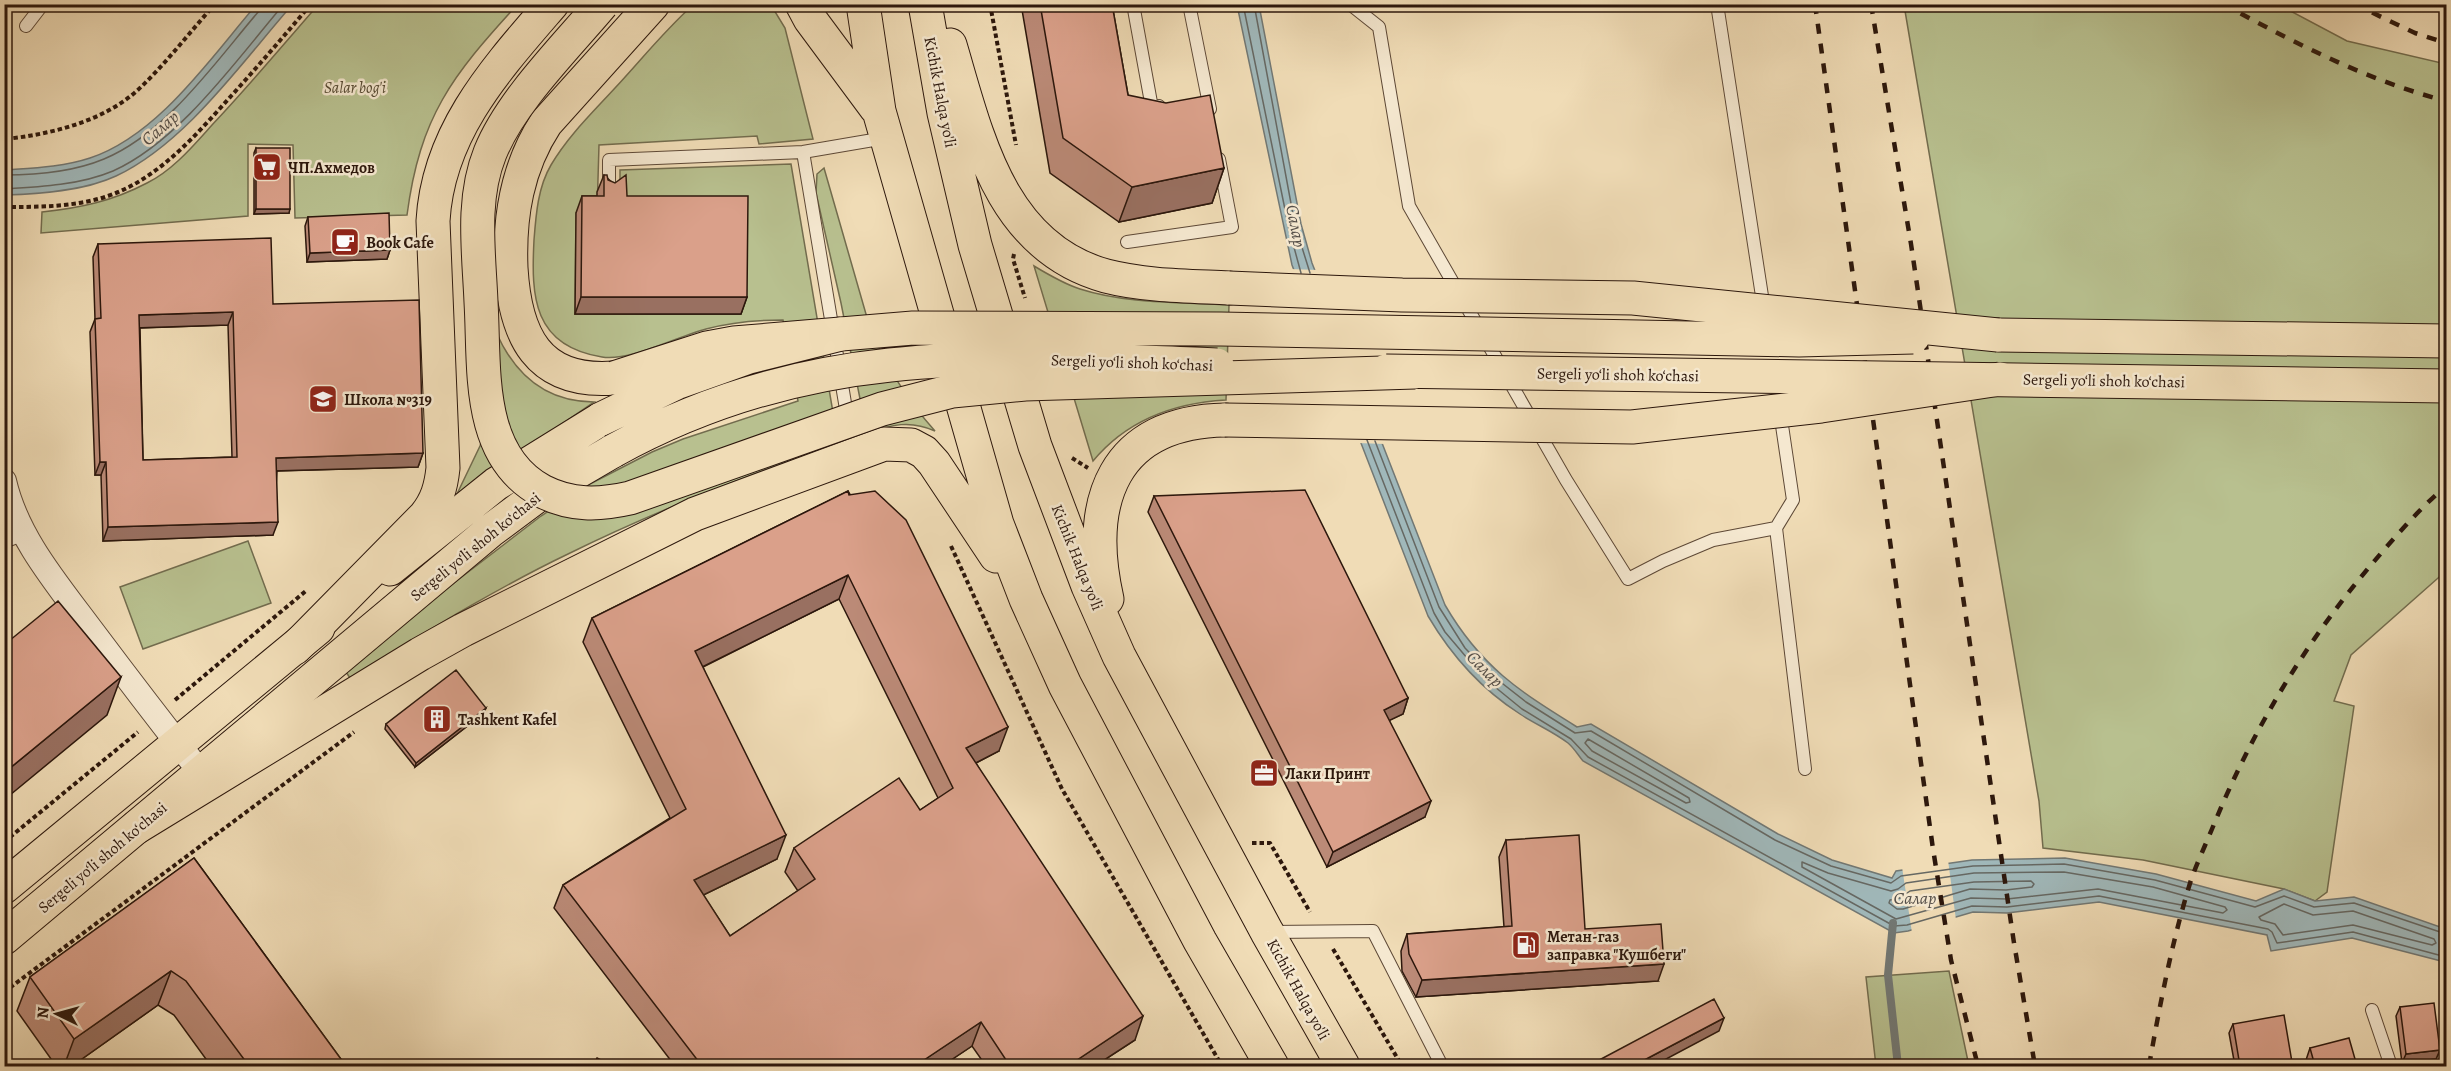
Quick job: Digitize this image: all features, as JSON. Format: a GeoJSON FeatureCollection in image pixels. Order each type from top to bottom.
{"type":"FeatureCollection","features":[{"type":"Feature","properties":{"kind":"main road"},"geometry":{"type":"LineString","coordinates":[[294,648],[425,516],[440,489],[443,468],[433,221],[436,189],[445,157],[468,110],[501,64],[552,4]]}},
{"type":"Feature","properties":{"kind":"main road"},"geometry":{"type":"LineString","coordinates":[[602,4],[539,79],[501,130],[483,176],[479,200],[480,277],[489,418],[498,445],[514,469],[523,478],[552,496],[583,504],[599,504],[630,498],[882,409],[952,391],[1024,384],[1415,372]]}},
{"type":"Feature","properties":{"kind":"main road"},"geometry":{"type":"LineString","coordinates":[[653,4],[546,123],[524,166],[513,212],[511,251],[516,312],[523,332],[537,353],[559,370],[584,378],[614,378],[707,348],[734,343],[841,334]]}},
{"type":"Feature","properties":{"kind":"main road"},"geometry":{"type":"LineString","coordinates":[[802,4],[810,20],[882,124]]}},
{"type":"Feature","properties":{"kind":"main road"},"geometry":{"type":"LineString","coordinates":[[863,4],[882,124],[997,524],[1026,599],[1065,685],[1200,941],[1272,1066]]}},
{"type":"Feature","properties":{"kind":"main road","name":"Kichik Halqa yo'li"},"geometry":{"type":"LineString","coordinates":[[925,4],[946,124],[975,245],[1014,379],[1060,516],[1119,656],[1267,932],[1343,1066]]}},
{"type":"Feature","properties":{"kind":"main road"},"geometry":{"type":"LineString","coordinates":[[938,4],[977,135],[996,180],[1019,217],[1048,248],[1096,273],[1136,281],[1229,288],[1402,295],[1633,297],[1998,335]]}},
{"type":"Feature","properties":{"kind":"main road","name":"Sergeli yo‘li shoh ko‘chasi"},"geometry":{"type":"LineString","coordinates":[[4,887],[478,497],[524,465],[601,419],[644,397],[710,370],[780,348],[841,334],[912,328],[980,327],[1799,340],[1998,335],[2446,341]]}},
{"type":"Feature","properties":{"kind":"main road","name":"Sergeli yo‘li shoh ko‘chasi"},"geometry":{"type":"LineString","coordinates":[[4,938],[514,512],[541,493],[613,451],[687,415],[751,393],[816,377],[888,365],[961,360],[1068,360],[1415,372],[2446,387]]}},
{"type":"Feature","properties":{"kind":"main road"},"geometry":{"type":"LineString","coordinates":[[1119,656],[1101,562],[1101,518],[1111,481],[1129,455],[1153,436],[1176,426],[1225,420],[1632,427],[1821,406],[2000,379]]}},
{"type":"Feature","properties":{"kind":"main road"},"geometry":{"type":"LineString","coordinates":[[137,827],[463,630],[694,514],[845,445],[911,445],[924,452],[934,463],[1026,599]]}},
{"type":"Feature","properties":{"kind":"street"},"geometry":{"type":"LineString","coordinates":[[4,481],[13,512],[15,538],[58,586],[201,773]]}},
{"type":"Feature","properties":{"kind":"lane"},"geometry":{"type":"LineString","coordinates":[[26,26],[43,4]]}},
{"type":"Feature","properties":{"kind":"lane"},"geometry":{"type":"LineString","coordinates":[[1133,4],[1152,108],[1174,104]]}},
{"type":"Feature","properties":{"kind":"lane"},"geometry":{"type":"LineString","coordinates":[[1189,4],[1202,98],[1211,119]]}},
{"type":"Feature","properties":{"kind":"lane"},"geometry":{"type":"LineString","coordinates":[[1350,4],[1379,27],[1409,206],[1566,480],[1628,579],[1713,540],[1776,528]]}},
{"type":"Feature","properties":{"kind":"lane"},"geometry":{"type":"LineString","coordinates":[[1717,4],[1793,500],[1776,528],[1805,769]]}},
{"type":"Feature","properties":{"kind":"lane"},"geometry":{"type":"LineString","coordinates":[[609,192],[609,160],[803,152],[882,124]]}},
{"type":"Feature","properties":{"kind":"lane"},"geometry":{"type":"LineString","coordinates":[[1127,242],[1232,227],[1218,151]]}},
{"type":"Feature","properties":{"kind":"lane"},"geometry":{"type":"LineString","coordinates":[[803,152],[845,445]]}},
{"type":"Feature","properties":{"kind":"lane"},"geometry":{"type":"LineString","coordinates":[[1267,932],[1373,931],[1442,1066]]}},
{"type":"Feature","properties":{"kind":"lane"},"geometry":{"type":"LineString","coordinates":[[2372,1011],[2391,1066]]}},
{"type":"Feature","properties":{"kind":"path"},"geometry":{"type":"LineString","coordinates":[[6,139],[42,135],[87,120],[115,106],[140,89],[215,4]]}},
{"type":"Feature","properties":{"kind":"path"},"geometry":{"type":"LineString","coordinates":[[4,207],[79,204],[107,196],[145,177],[172,158],[197,135],[311,4]]}},
{"type":"Feature","properties":{"kind":"path"},"geometry":{"type":"LineString","coordinates":[[990,4],[1017,152]]}},
{"type":"Feature","properties":{"kind":"path"},"geometry":{"type":"LineString","coordinates":[[1019,217],[1013,259],[1026,303]]}},
{"type":"Feature","properties":{"kind":"path"},"geometry":{"type":"LineString","coordinates":[[1069,448],[1072,459],[1111,481]]}},
{"type":"Feature","properties":{"kind":"path"},"geometry":{"type":"LineString","coordinates":[[950,544],[1062,789],[1222,1066]]}},
{"type":"Feature","properties":{"kind":"path"},"geometry":{"type":"LineString","coordinates":[[169,705],[315,583]]}},
{"type":"Feature","properties":{"kind":"path"},"geometry":{"type":"LineString","coordinates":[[4,842],[140,731]]}},
{"type":"Feature","properties":{"kind":"path"},"geometry":{"type":"LineString","coordinates":[[4,992],[354,732]]}},
{"type":"Feature","properties":{"kind":"path"},"geometry":{"type":"LineString","coordinates":[[1243,842],[1270,843],[1402,1066]]}},
{"type":"Feature","properties":{"kind":"green space","name":"Salar bog'i"},"geometry":{"type":"Polygon","coordinates":[[[318,5],[517,5],[457,77],[430,124],[413,180],[407,215],[295,218],[293,145],[248,144],[248,216],[41,233],[42,212],[83,206],[122,195],[156,178],[174,164],[239,95],[318,5]]]}},
{"type":"Feature","properties":{"kind":"green space"},"geometry":{"type":"Polygon","coordinates":[[[693,5],[771,5],[785,28],[813,139],[759,144],[757,136],[599,145],[597,213],[576,213],[575,313],[620,213],[620,170],[791,164],[838,442],[736,481],[601,538],[485,598],[350,678],[346,672],[394,629],[541,516],[588,485],[652,452],[683,439],[798,401],[783,320],[744,322],[716,327],[613,358],[579,351],[562,342],[549,330],[541,316],[536,299],[533,261],[538,201],[551,165],[581,125],[693,5]]]}},
{"type":"Feature","properties":{"kind":"green space"},"geometry":{"type":"Polygon","coordinates":[[[1904,5],[2279,5],[2347,41],[2446,64],[2446,571],[2351,655],[2334,701],[2354,706],[2327,892],[2315,901],[2284,889],[2143,860],[2043,848],[2039,801],[1904,5]]]}},
{"type":"Feature","properties":{"kind":"green space"},"geometry":{"type":"Polygon","coordinates":[[[824,168],[870,328],[898,382],[935,431],[909,424],[884,428],[867,434],[816,193],[817,174],[824,168]]]}},
{"type":"Feature","properties":{"kind":"green space"},"geometry":{"type":"Polygon","coordinates":[[[1034,266],[1068,285],[1098,294],[1154,301],[1229,305],[1226,400],[1188,405],[1152,416],[1121,435],[1093,461],[1034,266]]]}},
{"type":"Feature","properties":{"kind":"green space"},"geometry":{"type":"Polygon","coordinates":[[[496,332],[513,361],[534,383],[561,397],[594,402],[456,496],[480,446],[486,426],[496,332]]]}},
{"type":"Feature","properties":{"kind":"green space"},"geometry":{"type":"Polygon","coordinates":[[[248,541],[271,603],[143,649],[120,587],[248,541]]]}},
{"type":"Feature","properties":{"kind":"green space"},"geometry":{"type":"Polygon","coordinates":[[[1949,971],[1969,1066],[1876,1066],[1866,977],[1949,971]]]}},
{"type":"Feature","properties":{"kind":"water","name":"Салар"},"geometry":{"type":"Polygon","coordinates":[[[257,4],[292,5],[211,100],[166,143],[142,162],[116,176],[90,185],[62,191],[5,195],[5,170],[48,167],[80,161],[115,147],[139,132],[182,92],[257,4]]]}},
{"type":"Feature","properties":{"kind":"water","name":"Салар"},"geometry":{"type":"Polygon","coordinates":[[[1237,5],[1259,5],[1301,224],[1312,263],[1445,605],[1459,627],[1487,661],[1519,689],[1577,727],[1591,724],[1778,834],[1832,860],[1892,878],[1896,871],[1972,860],[2065,858],[2156,874],[2256,901],[2284,889],[2315,901],[2354,897],[2446,929],[2446,964],[2352,938],[2271,951],[2267,935],[2099,902],[2007,913],[1973,912],[1894,933],[1583,761],[1568,743],[1492,694],[1457,658],[1428,616],[1292,265],[1237,5]]]}},
{"type":"Feature","properties":{"kind":"pier"},"geometry":{"type":"Polygon","coordinates":[[[1290,269],[1318,270],[1385,444],[1358,443],[1290,269]]]}},
{"type":"Feature","properties":{"kind":"pier"},"geometry":{"type":"Polygon","coordinates":[[[1948,860],[1956,920],[1912,933],[1902,867],[1948,860]]]}},
{"type":"Feature","properties":{"kind":"building"},"geometry":{"type":"Polygon","coordinates":[[[1040,4],[1112,4],[1128,95],[1166,103],[1210,95],[1224,168],[1132,187],[1063,138],[1040,4]]]}},
{"type":"Feature","properties":{"kind":"building"},"geometry":{"type":"Polygon","coordinates":[[[256,148],[290,148],[290,209],[256,209],[256,148]]]}},
{"type":"Feature","properties":{"kind":"building"},"geometry":{"type":"Polygon","coordinates":[[[604,175],[615,183],[626,175],[627,196],[748,196],[747,297],[581,297],[582,196],[604,196],[604,175]]]}},
{"type":"Feature","properties":{"kind":"building"},"geometry":{"type":"Polygon","coordinates":[[[389,213],[390,250],[310,253],[308,217],[389,213]]]}},
{"type":"Feature","properties":{"kind":"building","name":"Школа №319"},"geometry":{"type":"Polygon","coordinates":[[[271,238],[273,304],[419,300],[423,453],[276,458],[278,522],[108,527],[106,462],[100,462],[95,319],[101,318],[98,244],[271,238]],[[233,312],[139,315],[143,460],[237,457],[233,312]]]}},
{"type":"Feature","properties":{"kind":"building"},"geometry":{"type":"Polygon","coordinates":[[[1305,490],[1408,698],[1384,710],[1431,801],[1333,852],[1154,496],[1305,490]]]}},
{"type":"Feature","properties":{"kind":"building"},"geometry":{"type":"Polygon","coordinates":[[[848,491],[849,495],[875,491],[906,520],[1008,727],[966,748],[1143,1016],[1068,1066],[1010,1066],[981,1022],[915,1066],[702,1066],[563,885],[686,809],[592,618],[848,491]],[[848,575],[695,651],[786,835],[694,880],[730,936],[815,879],[794,848],[899,778],[920,810],[953,788],[848,575]]]}},
{"type":"Feature","properties":{"kind":"building"},"geometry":{"type":"Polygon","coordinates":[[[58,601],[121,677],[4,773],[4,645],[58,601]]]}},
{"type":"Feature","properties":{"kind":"building","name":"Tashkent Kafel"},"geometry":{"type":"Polygon","coordinates":[[[456,670],[486,708],[416,763],[386,724],[456,670]]]}},
{"type":"Feature","properties":{"kind":"building"},"geometry":{"type":"Polygon","coordinates":[[[1579,835],[1585,929],[1661,924],[1664,964],[1422,980],[1409,954],[1407,934],[1512,926],[1506,840],[1579,835]]]}},
{"type":"Feature","properties":{"kind":"building"},"geometry":{"type":"Polygon","coordinates":[[[194,858],[346,1066],[249,1066],[186,981],[171,971],[74,1039],[30,977],[194,858]]]}},
{"type":"Feature","properties":{"kind":"building"},"geometry":{"type":"Polygon","coordinates":[[[1714,999],[1724,1018],[1633,1066],[1588,1066],[1714,999]]]}},
{"type":"Feature","properties":{"kind":"building"},"geometry":{"type":"Polygon","coordinates":[[[2434,1003],[2440,1050],[2406,1054],[2400,1007],[2434,1003]]]}},
{"type":"Feature","properties":{"kind":"building"},"geometry":{"type":"Polygon","coordinates":[[[2284,1015],[2292,1062],[2266,1066],[2240,1066],[2233,1024],[2284,1015]]]}},
{"type":"Feature","properties":{"kind":"building"},"geometry":{"type":"Polygon","coordinates":[[[2349,1038],[2357,1066],[2315,1066],[2310,1048],[2349,1038]]]}},
{"type":"Feature","properties":{"kind":"building"},"geometry":{"type":"Polygon","coordinates":[[[597,1058],[612,1066],[593,1066],[597,1058]]]}},
{"type":"Feature","properties":{"kind":"waterway"},"geometry":{"type":"LineString","coordinates":[[1893,923],[1888,975],[1898,1066]]}},
{"type":"Feature","properties":{"kind":"railway"},"geometry":{"type":"LineString","coordinates":[[1815,4],[1933,849],[1951,960],[1978,1066]]}},
{"type":"Feature","properties":{"kind":"railway"},"geometry":{"type":"LineString","coordinates":[[1871,4],[1911,244],[2014,943],[2035,1066]]}},
{"type":"Feature","properties":{"kind":"railway"},"geometry":{"type":"LineString","coordinates":[[2223,4],[2277,33],[2359,71],[2446,101]]}},
{"type":"Feature","properties":{"kind":"railway"},"geometry":{"type":"LineString","coordinates":[[2354,4],[2415,33],[2446,43]]}},
{"type":"Feature","properties":{"kind":"railway"},"geometry":{"type":"LineString","coordinates":[[2434,4],[2446,9]]}},
{"type":"Feature","properties":{"kind":"railway"},"geometry":{"type":"LineString","coordinates":[[2149,1066],[2172,949],[2191,880],[2244,758],[2281,691],[2323,626],[2389,544],[2446,486]]}},
{"type":"Feature","properties":{"kind":"place","name":"ЧП.Ахмедов"},"geometry":{"type":"Point","coordinates":[267,167]}},
{"type":"Feature","properties":{"kind":"place","name":"Book Cafe"},"geometry":{"type":"Point","coordinates":[345,242]}},
{"type":"Feature","properties":{"kind":"place","name":"Школа №319"},"geometry":{"type":"Point","coordinates":[323,399]}},
{"type":"Feature","properties":{"kind":"place","name":"Tashkent Kafel"},"geometry":{"type":"Point","coordinates":[437,719]}},
{"type":"Feature","properties":{"kind":"place","name":"Лаки Принт"},"geometry":{"type":"Point","coordinates":[1264,773]}},
{"type":"Feature","properties":{"kind":"place","name":"Метан-газ заправка \"Кушбеги\""},"geometry":{"type":"Point","coordinates":[1526,945]}}]}
